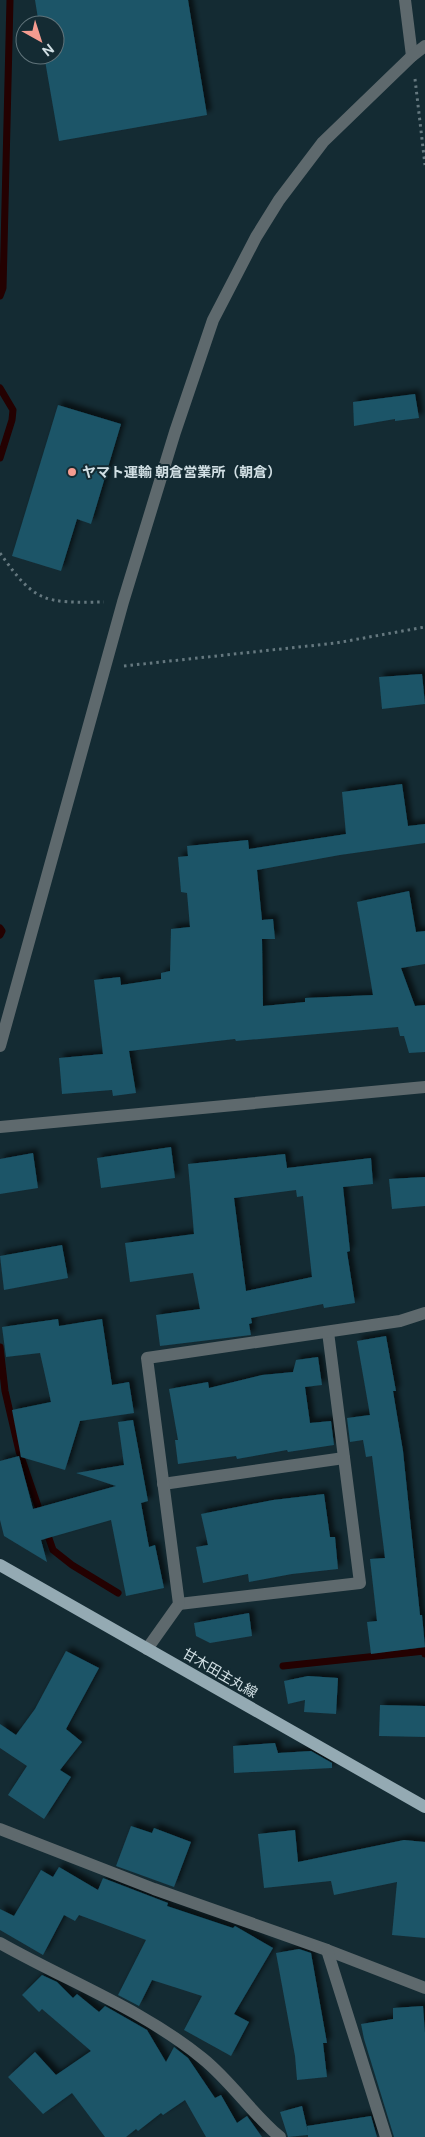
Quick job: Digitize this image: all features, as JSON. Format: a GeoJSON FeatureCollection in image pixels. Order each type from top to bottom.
{"type":"FeatureCollection","features":[{"type":"Feature","properties":{"kind":"main road","name":"甘木田主丸線"},"geometry":{"type":"LineString","coordinates":[[0,1565],[425,1807]]}},
{"type":"Feature","properties":{"kind":"street"},"geometry":{"type":"LineString","coordinates":[[406,0],[412,56]]}},
{"type":"Feature","properties":{"kind":"street"},"geometry":{"type":"LineString","coordinates":[[0,1046],[123,602],[175,432],[214,320],[256,237],[279,200],[323,142],[412,56],[425,46]]}},
{"type":"Feature","properties":{"kind":"street"},"geometry":{"type":"LineString","coordinates":[[0,1126],[425,1087]]}},
{"type":"Feature","properties":{"kind":"street"},"geometry":{"type":"LineString","coordinates":[[147,1649],[179,1604],[147,1358],[400,1321],[425,1313]]}},
{"type":"Feature","properties":{"kind":"street"},"geometry":{"type":"LineString","coordinates":[[179,1604],[360,1583],[328,1332]]}},
{"type":"Feature","properties":{"kind":"street"},"geometry":{"type":"LineString","coordinates":[[163,1484],[344,1458]]}},
{"type":"Feature","properties":{"kind":"street"},"geometry":{"type":"LineString","coordinates":[[0,1828],[154,1889],[327,1950],[425,1988]]}},
{"type":"Feature","properties":{"kind":"street"},"geometry":{"type":"LineString","coordinates":[[3,1949],[151,2021],[203,2058],[280,2137]]}},
{"type":"Feature","properties":{"kind":"street"},"geometry":{"type":"LineString","coordinates":[[327,1950],[386,2137]]}},
{"type":"Feature","properties":{"kind":"path"},"geometry":{"type":"LineString","coordinates":[[412,56],[425,164]]}},
{"type":"Feature","properties":{"kind":"path"},"geometry":{"type":"LineString","coordinates":[[0,553],[27,588],[43,598],[71,602],[123,602]]}},
{"type":"Feature","properties":{"kind":"path"},"geometry":{"type":"LineString","coordinates":[[106,668],[336,643],[425,627]]}},
{"type":"Feature","properties":{"kind":"building"},"geometry":{"type":"Polygon","coordinates":[[[35,0],[188,0],[207,115],[59,141],[46,65],[65,65],[65,15],[37,15],[35,0]]]}},
{"type":"Feature","properties":{"kind":"building"},"geometry":{"type":"Polygon","coordinates":[[[415,394],[419,418],[395,421],[395,419],[354,426],[353,402],[415,394]]]}},
{"type":"Feature","properties":{"kind":"building","name":"ヤマト運輸 朝倉営業所（朝倉）"},"geometry":{"type":"Polygon","coordinates":[[[58,405],[121,424],[91,524],[77,519],[61,571],[12,556],[58,405]]]}},
{"type":"Feature","properties":{"kind":"building"},"geometry":{"type":"Polygon","coordinates":[[[422,674],[425,704],[382,709],[379,677],[422,674]]]}},
{"type":"Feature","properties":{"kind":"building"},"geometry":{"type":"Polygon","coordinates":[[[402,784],[408,826],[425,824],[425,843],[340,855],[257,870],[262,920],[273,919],[275,939],[262,939],[263,1006],[305,1002],[305,998],[373,995],[357,902],[409,891],[416,932],[425,931],[425,964],[401,968],[415,1006],[425,1005],[425,1052],[409,1053],[404,1036],[400,1036],[398,1027],[236,1041],[235,1039],[129,1051],[136,1093],[113,1096],[112,1090],[62,1094],[59,1058],[103,1054],[94,980],[120,977],[121,985],[161,979],[161,973],[170,971],[171,929],[190,927],[187,893],[181,892],[178,857],[188,856],[187,846],[248,840],[249,849],[346,834],[342,792],[402,784]]]}},
{"type":"Feature","properties":{"kind":"building"},"geometry":{"type":"Polygon","coordinates":[[[171,1147],[175,1178],[101,1188],[97,1158],[171,1147]]]}},
{"type":"Feature","properties":{"kind":"building"},"geometry":{"type":"Polygon","coordinates":[[[33,1153],[38,1188],[0,1194],[0,1159],[33,1153]]]}},
{"type":"Feature","properties":{"kind":"building"},"geometry":{"type":"Polygon","coordinates":[[[285,1154],[287,1168],[371,1158],[373,1184],[343,1187],[350,1251],[347,1252],[355,1303],[324,1308],[323,1304],[251,1318],[252,1323],[249,1324],[251,1335],[160,1346],[156,1315],[200,1309],[193,1273],[130,1282],[125,1243],[194,1234],[188,1164],[285,1154]],[[296,1190],[234,1198],[246,1291],[312,1277],[303,1196],[297,1197],[296,1190]]]}},
{"type":"Feature","properties":{"kind":"building"},"geometry":{"type":"Polygon","coordinates":[[[425,1177],[425,1206],[392,1209],[389,1179],[425,1177]]]}},
{"type":"Feature","properties":{"kind":"building"},"geometry":{"type":"Polygon","coordinates":[[[62,1245],[68,1278],[4,1290],[0,1256],[62,1245]]]}},
{"type":"Feature","properties":{"kind":"building"},"geometry":{"type":"Polygon","coordinates":[[[58,1319],[59,1326],[102,1319],[112,1385],[129,1382],[134,1413],[80,1421],[65,1470],[21,1457],[12,1410],[51,1402],[40,1353],[6,1357],[2,1327],[58,1319]]]}},
{"type":"Feature","properties":{"kind":"building"},"geometry":{"type":"Polygon","coordinates":[[[386,1336],[396,1391],[393,1391],[403,1451],[425,1647],[371,1654],[367,1622],[377,1621],[370,1559],[385,1558],[372,1456],[366,1457],[363,1440],[350,1442],[347,1418],[370,1415],[357,1341],[386,1336]]]}},
{"type":"Feature","properties":{"kind":"building"},"geometry":{"type":"Polygon","coordinates":[[[318,1357],[322,1385],[305,1387],[310,1423],[331,1421],[334,1445],[288,1452],[287,1450],[237,1459],[236,1456],[178,1464],[175,1440],[178,1440],[169,1389],[208,1382],[209,1388],[262,1375],[293,1372],[296,1360],[318,1357]]]}},
{"type":"Feature","properties":{"kind":"building"},"geometry":{"type":"Polygon","coordinates":[[[133,1420],[148,1501],[141,1503],[149,1547],[155,1545],[164,1588],[126,1596],[111,1520],[41,1540],[47,1562],[4,1536],[0,1520],[0,1461],[19,1456],[33,1509],[116,1486],[76,1473],[124,1465],[118,1422],[133,1420]]]}},
{"type":"Feature","properties":{"kind":"building"},"geometry":{"type":"Polygon","coordinates":[[[324,1494],[330,1537],[335,1537],[338,1569],[292,1574],[249,1582],[248,1574],[203,1583],[196,1547],[208,1545],[201,1514],[273,1500],[324,1494]]]}},
{"type":"Feature","properties":{"kind":"building"},"geometry":{"type":"Polygon","coordinates":[[[249,1613],[252,1636],[210,1643],[196,1636],[194,1623],[249,1613]]]}},
{"type":"Feature","properties":{"kind":"building"},"geometry":{"type":"Polygon","coordinates":[[[66,1651],[99,1668],[66,1729],[82,1742],[60,1770],[71,1777],[44,1819],[8,1795],[27,1766],[0,1748],[0,1724],[16,1735],[35,1709],[66,1651]]]}},
{"type":"Feature","properties":{"kind":"building"},"geometry":{"type":"Polygon","coordinates":[[[308,1676],[338,1678],[336,1714],[304,1712],[305,1700],[288,1704],[284,1681],[308,1676]]]}},
{"type":"Feature","properties":{"kind":"building"},"geometry":{"type":"Polygon","coordinates":[[[380,1705],[425,1706],[425,1737],[379,1736],[380,1705]]]}},
{"type":"Feature","properties":{"kind":"building"},"geometry":{"type":"Polygon","coordinates":[[[275,1743],[278,1753],[311,1751],[332,1763],[332,1768],[234,1773],[233,1746],[275,1743]]]}},
{"type":"Feature","properties":{"kind":"building"},"geometry":{"type":"Polygon","coordinates":[[[131,1826],[152,1833],[154,1828],[191,1842],[174,1887],[116,1866],[131,1826]]]}},
{"type":"Feature","properties":{"kind":"building"},"geometry":{"type":"Polygon","coordinates":[[[295,1830],[298,1862],[404,1840],[425,1842],[425,1938],[392,1935],[397,1882],[334,1895],[331,1881],[264,1888],[258,1834],[295,1830]]]}},
{"type":"Feature","properties":{"kind":"building"},"geometry":{"type":"Polygon","coordinates":[[[59,1867],[98,1890],[103,1878],[168,1903],[167,1906],[233,1928],[235,1926],[273,1948],[234,2014],[249,2022],[231,2056],[184,2030],[202,1996],[152,1980],[139,2006],[118,1995],[146,1940],[79,1915],[75,1921],[64,1915],[43,1955],[0,1930],[0,1909],[14,1916],[41,1870],[53,1877],[59,1867]]]}},
{"type":"Feature","properties":{"kind":"building"},"geometry":{"type":"Polygon","coordinates":[[[299,1949],[311,1953],[327,2043],[323,2043],[327,2077],[297,2080],[295,2056],[276,1953],[299,1949]]]}},
{"type":"Feature","properties":{"kind":"building"},"geometry":{"type":"Polygon","coordinates":[[[42,1975],[57,1982],[73,1998],[77,1994],[99,2012],[105,2006],[147,2030],[166,2062],[174,2047],[188,2058],[215,2098],[221,2095],[237,2123],[247,2116],[262,2137],[206,2137],[185,2100],[163,2115],[161,2113],[138,2131],[136,2129],[126,2137],[105,2137],[72,2093],[43,2114],[8,2077],[35,2052],[56,2075],[91,2051],[42,2009],[39,2012],[22,1995],[42,1975]]]}},
{"type":"Feature","properties":{"kind":"building"},"geometry":{"type":"Polygon","coordinates":[[[423,2006],[425,2033],[425,2137],[394,2137],[361,2024],[393,2019],[393,2008],[423,2006]]]}},
{"type":"Feature","properties":{"kind":"building"},"geometry":{"type":"Polygon","coordinates":[[[302,2106],[308,2132],[307,2126],[371,2116],[377,2137],[308,2137],[308,2135],[288,2137],[280,2112],[302,2106]]]}},
{"type":"Feature","properties":{"kind":"waterway"},"geometry":{"type":"LineString","coordinates":[[0,296],[3,288],[10,0]]}},
{"type":"Feature","properties":{"kind":"waterway"},"geometry":{"type":"LineString","coordinates":[[0,388],[13,410],[12,420],[0,458]]}},
{"type":"Feature","properties":{"kind":"waterway"},"geometry":{"type":"LineString","coordinates":[[0,928],[2,931],[0,935]]}},
{"type":"Feature","properties":{"kind":"waterway"},"geometry":{"type":"LineString","coordinates":[[0,1347],[5,1391],[19,1451],[41,1515]]}},
{"type":"Feature","properties":{"kind":"waterway"},"geometry":{"type":"LineString","coordinates":[[46,1530],[53,1550],[72,1565],[118,1593]]}},
{"type":"Feature","properties":{"kind":"waterway"},"geometry":{"type":"LineString","coordinates":[[283,1666],[425,1651],[425,1654]]}},
{"type":"Feature","properties":{"kind":"place","name":"ヤマト運輸 朝倉営業所（朝倉）"},"geometry":{"type":"Point","coordinates":[72,472]}}]}
